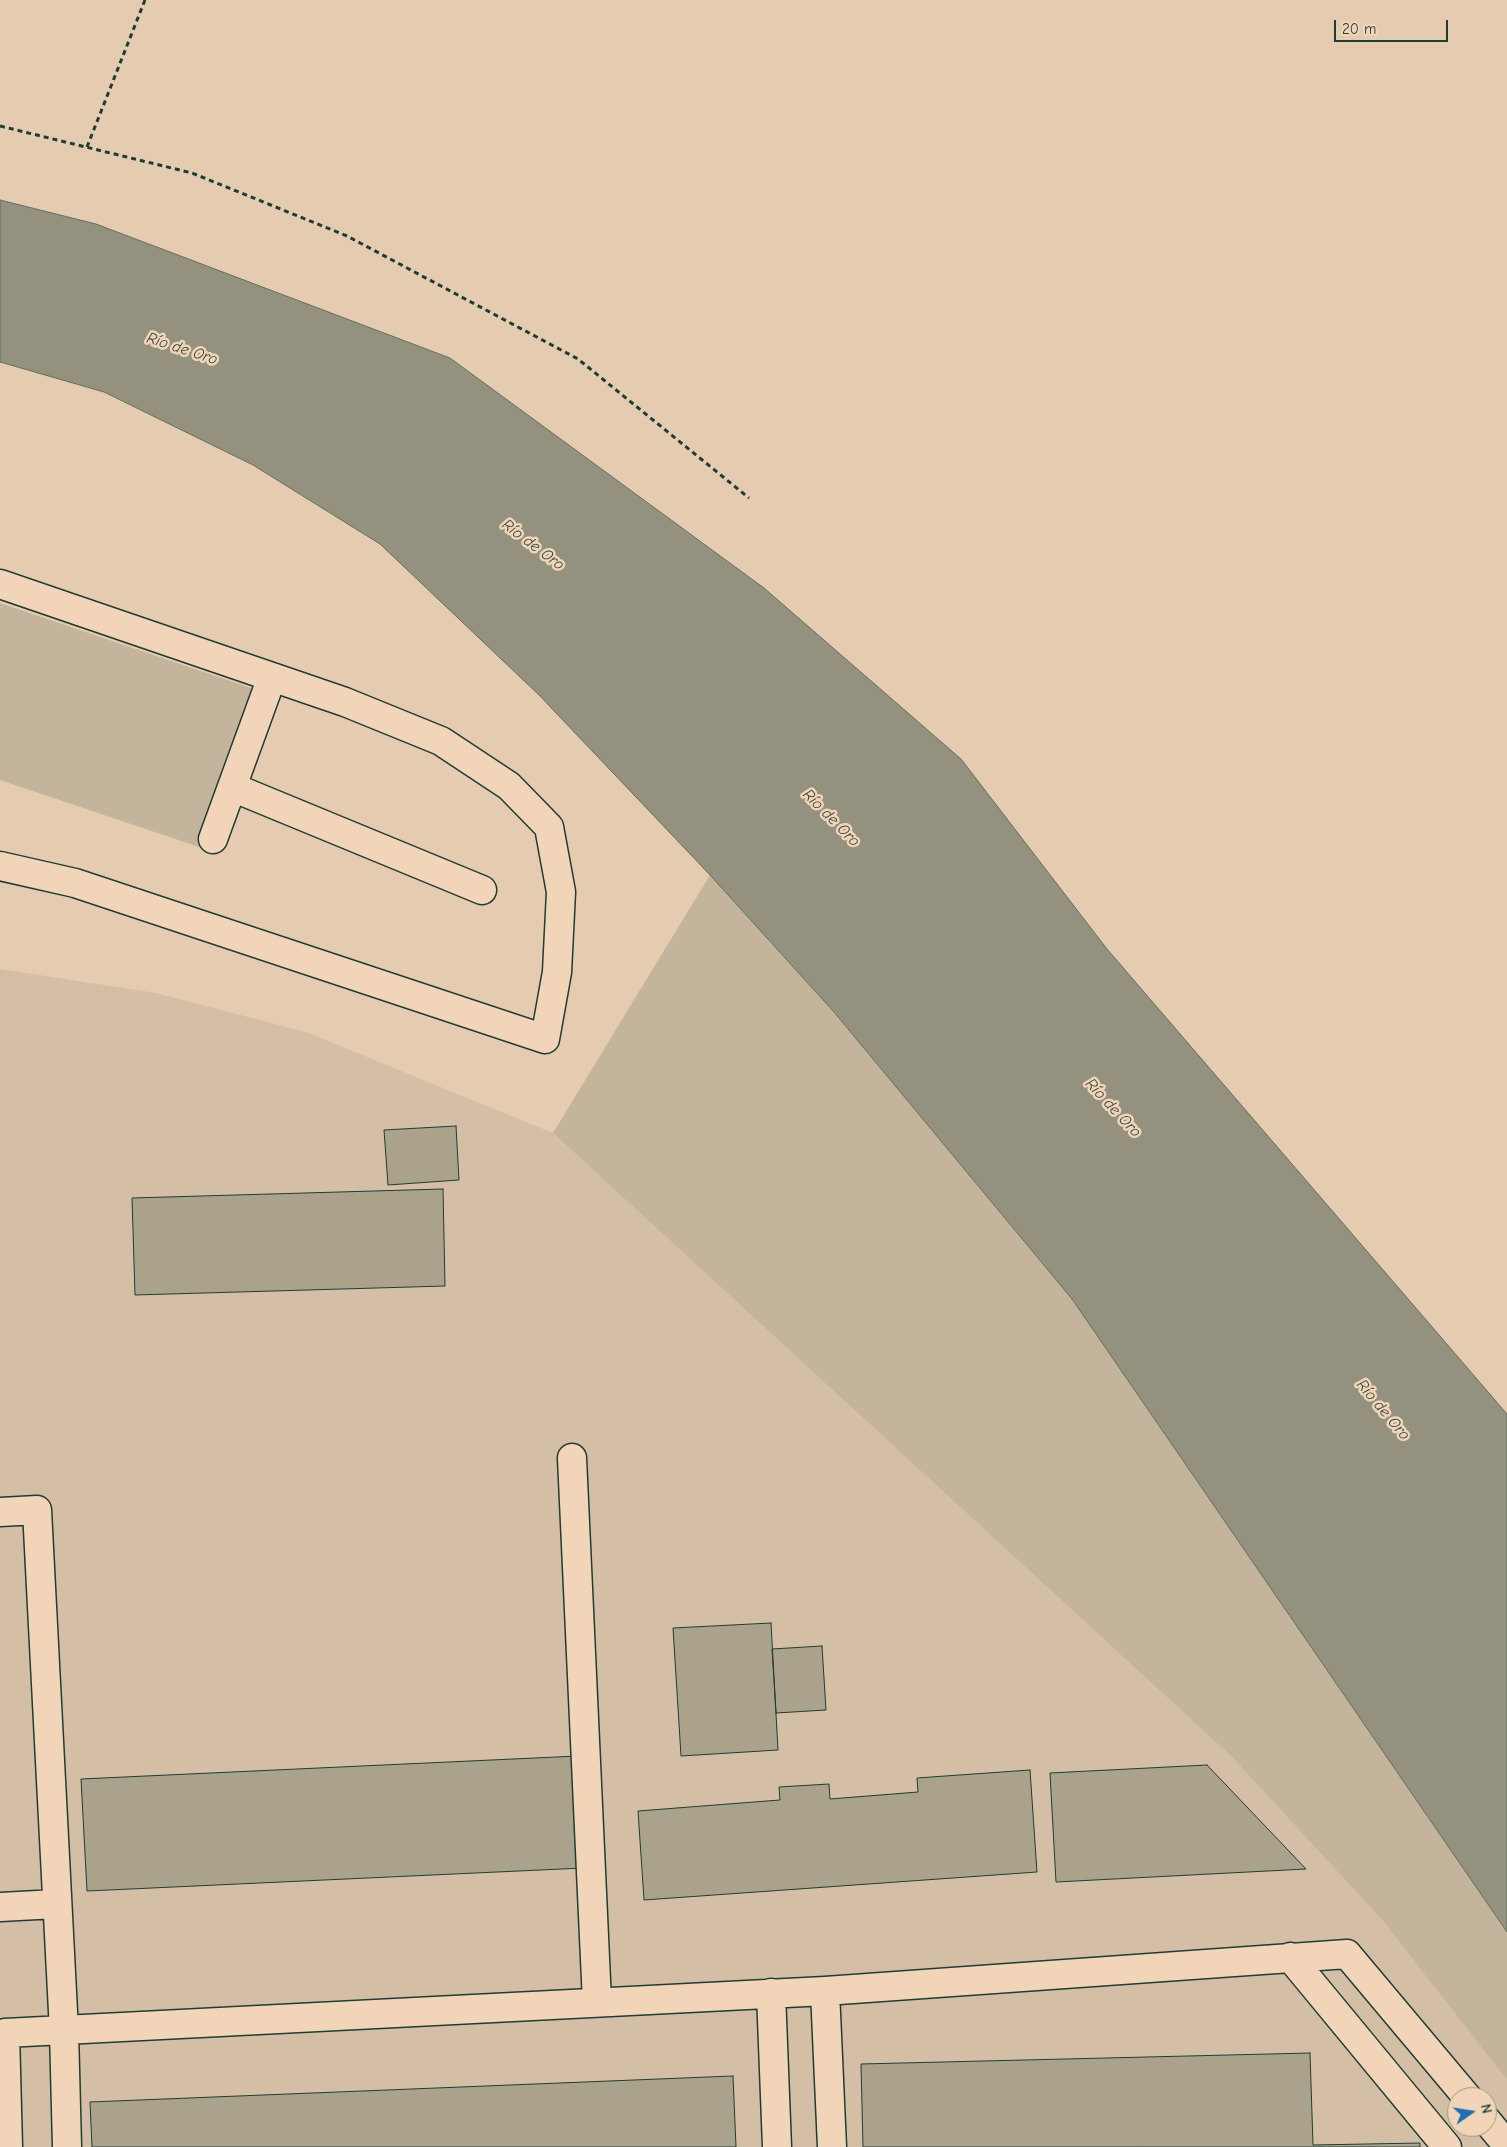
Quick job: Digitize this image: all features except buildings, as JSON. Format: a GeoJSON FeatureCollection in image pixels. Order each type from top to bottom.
{"type":"FeatureCollection","features":[{"type":"Feature","properties":{"kind":"street"},"geometry":{"type":"LineString","coordinates":[[0,584],[345,702],[442,741],[509,786],[548,827],[561,892],[558,972],[545,1039],[75,883],[0,866]]}},
{"type":"Feature","properties":{"kind":"street"},"geometry":{"type":"LineString","coordinates":[[213,839],[272,677]]}},
{"type":"Feature","properties":{"kind":"street"},"geometry":{"type":"LineString","coordinates":[[232,787],[482,890]]}},
{"type":"Feature","properties":{"kind":"street"},"geometry":{"type":"LineString","coordinates":[[572,1458],[597,2002]]}},
{"type":"Feature","properties":{"kind":"street"},"geometry":{"type":"LineString","coordinates":[[0,1512],[37,1510],[64,2031],[67,2147]]}},
{"type":"Feature","properties":{"kind":"street"},"geometry":{"type":"LineString","coordinates":[[0,1907],[56,1904]]}},
{"type":"Feature","properties":{"kind":"street"},"geometry":{"type":"LineString","coordinates":[[8,2147],[5,2033],[825,1991],[1347,1954],[1459,2087]]}},
{"type":"Feature","properties":{"kind":"street"},"geometry":{"type":"LineString","coordinates":[[1290,1957],[1446,2147]]}},
{"type":"Feature","properties":{"kind":"street"},"geometry":{"type":"LineString","coordinates":[[825,1991],[832,2147]]}},
{"type":"Feature","properties":{"kind":"street"},"geometry":{"type":"LineString","coordinates":[[771,1993],[777,2147]]}},
{"type":"Feature","properties":{"kind":"street"},"geometry":{"type":"LineString","coordinates":[[1497,2133],[1507,2145]]}},
{"type":"Feature","properties":{"kind":"path"},"geometry":{"type":"LineString","coordinates":[[87,147],[145,0]]}},
{"type":"Feature","properties":{"kind":"path"},"geometry":{"type":"LineString","coordinates":[[0,126],[192,173],[356,241],[578,359],[749,498]]}},
{"type":"Feature","properties":{"kind":"shaded area"},"geometry":{"type":"Polygon","coordinates":[[[0,603],[254,689],[202,848],[0,780],[0,603]]]}},
{"type":"Feature","properties":{"kind":"shaded area"},"geometry":{"type":"Polygon","coordinates":[[[710,875],[834,1012],[1072,1299],[1507,1932],[1507,2080],[1383,1921],[1231,1756],[553,1133],[710,875]]]}},
{"type":"Feature","properties":{"kind":"shaded area"},"geometry":{"type":"Polygon","coordinates":[[[0,969],[156,993],[306,1032],[553,1133],[1231,1756],[1383,1921],[1507,2080],[1507,2147],[0,2147],[0,969]]]}},
{"type":"Feature","properties":{"kind":"water","name":"Río de Oro"},"geometry":{"type":"Polygon","coordinates":[[[0,200],[96,224],[450,358],[764,588],[961,759],[1107,949],[1507,1414],[1507,1932],[1072,1299],[834,1012],[710,875],[539,695],[380,544],[253,465],[104,392],[0,362],[0,200]]]}}]}
